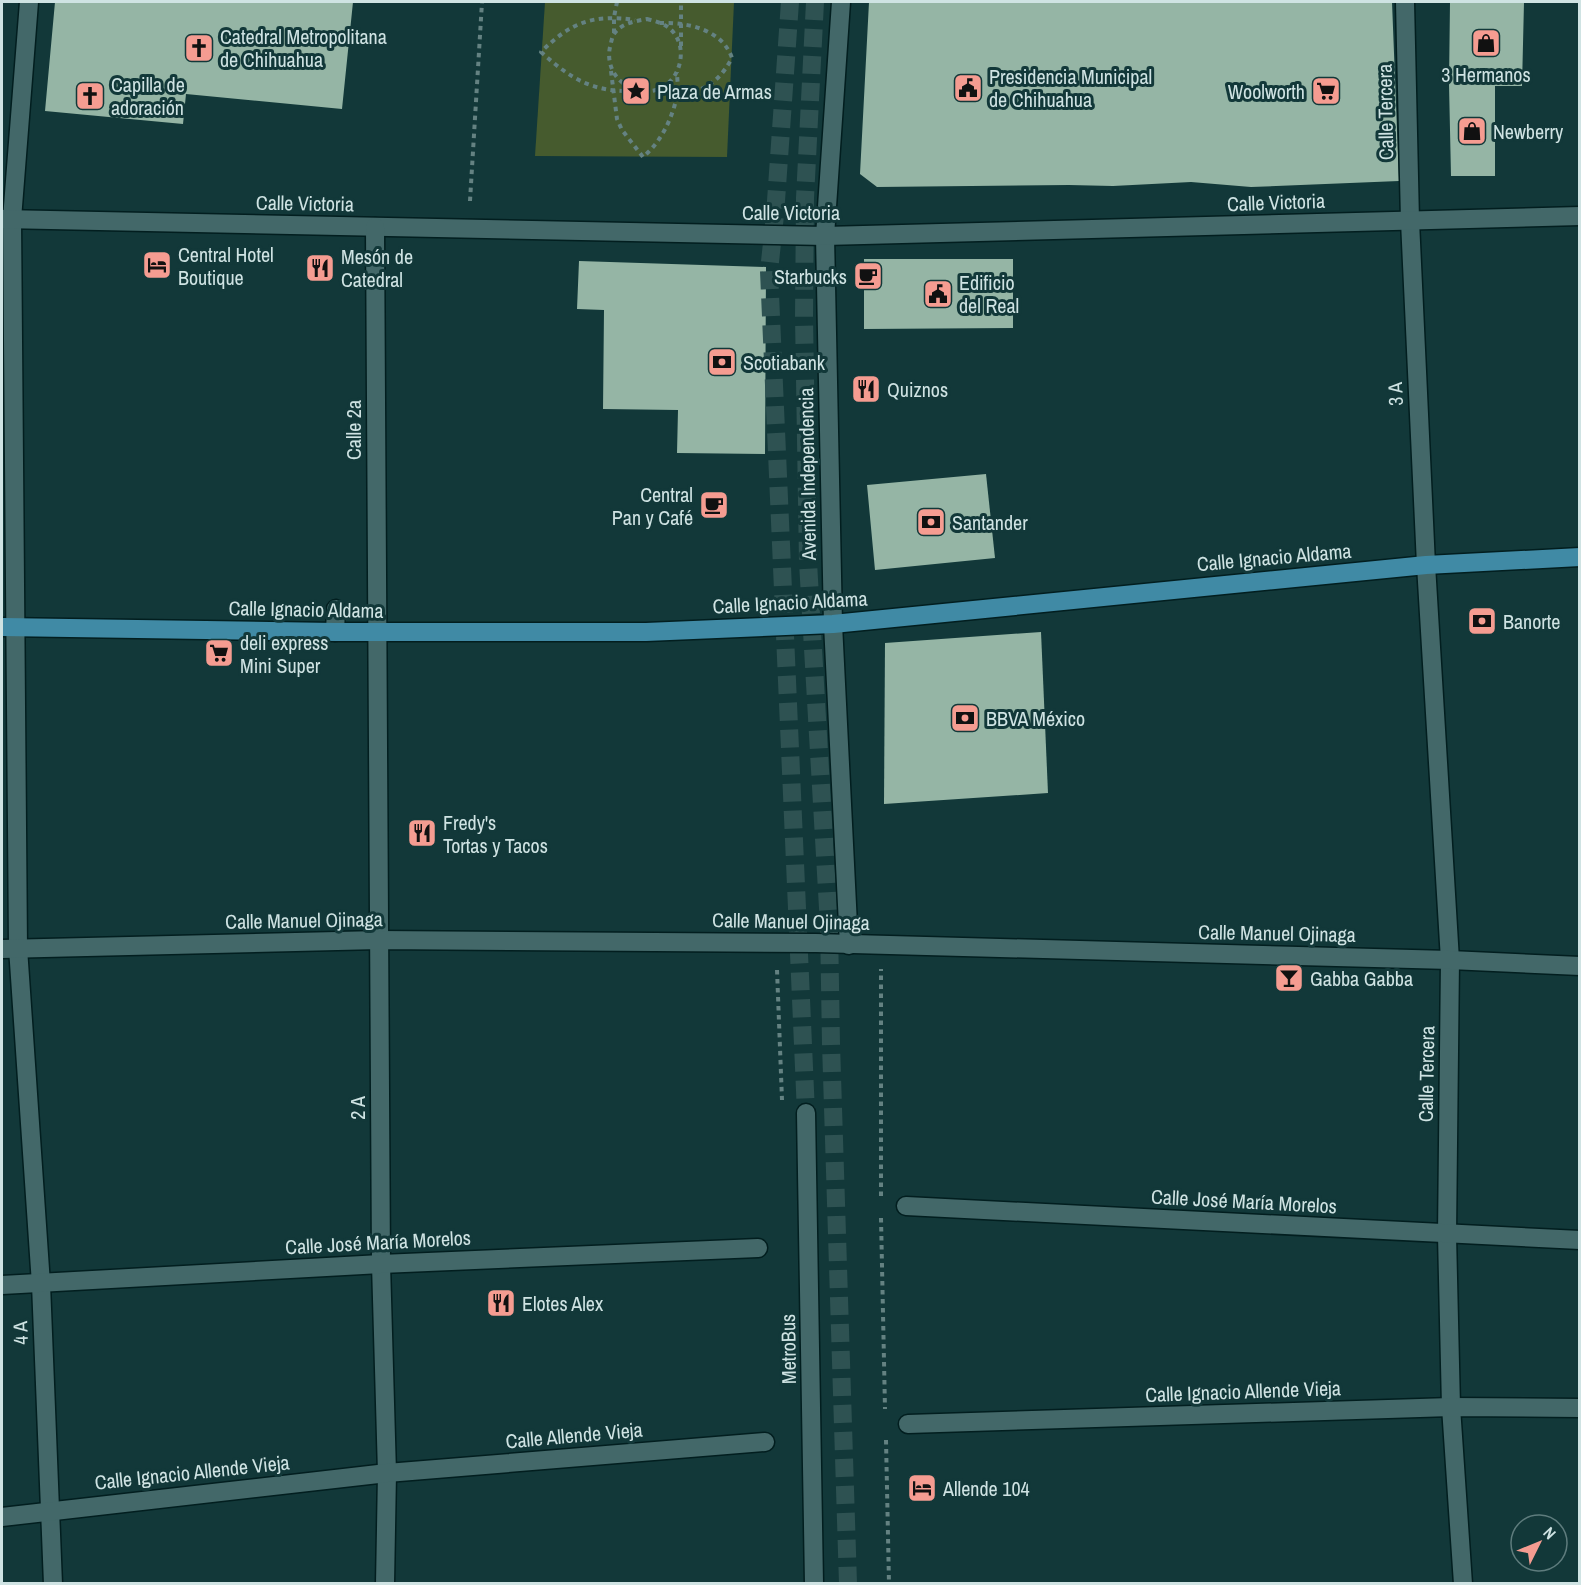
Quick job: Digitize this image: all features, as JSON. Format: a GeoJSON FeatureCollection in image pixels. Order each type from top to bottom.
{"type":"FeatureCollection","features":[{"type":"Feature","properties":{"kind":"main road","name":"Calle Ignacio Aldama"},"geometry":{"type":"LineString","coordinates":[[8,627],[335,632],[646,632],[833,624],[1426,565],[1580,557]]}},
{"type":"Feature","properties":{"kind":"street","name":"4 A"},"geometry":{"type":"LineString","coordinates":[[29,2],[7,219],[10,948],[40,1284],[53,1584]]}},
{"type":"Feature","properties":{"kind":"street","name":"Avenida Independencia"},"geometry":{"type":"LineString","coordinates":[[841,2],[825,236],[833,624],[849,945]]}},
{"type":"Feature","properties":{"kind":"street","name":"Calle Tercera"},"geometry":{"type":"LineString","coordinates":[[1405,2],[1410,220]]}},
{"type":"Feature","properties":{"kind":"street","name":"Calle Victoria"},"geometry":{"type":"LineString","coordinates":[[7,219],[825,236],[1580,216]]}},
{"type":"Feature","properties":{"kind":"street","name":"3 A"},"geometry":{"type":"LineString","coordinates":[[1410,220],[1426,565]]}},
{"type":"Feature","properties":{"kind":"street","name":"Calle 2a"},"geometry":{"type":"LineString","coordinates":[[375,227],[369,365],[377,632]]}},
{"type":"Feature","properties":{"kind":"street","name":"Calle Tercera"},"geometry":{"type":"LineString","coordinates":[[1426,565],[1450,960],[1447,1235],[1451,1407],[1463,1584]]}},
{"type":"Feature","properties":{"kind":"street"},"geometry":{"type":"LineString","coordinates":[[335,632],[336,609]]}},
{"type":"Feature","properties":{"kind":"street","name":"2 A"},"geometry":{"type":"LineString","coordinates":[[377,632],[381,1264],[387,1473],[385,1584]]}},
{"type":"Feature","properties":{"kind":"street","name":"Calle Manuel Ojinaga"},"geometry":{"type":"LineString","coordinates":[[10,948],[379,940],[881,945],[1450,960],[1580,966]]}},
{"type":"Feature","properties":{"kind":"street","name":"MetroBus"},"geometry":{"type":"LineString","coordinates":[[806,1113],[814,1584]]}},
{"type":"Feature","properties":{"kind":"street","name":"Calle José María Morelos"},"geometry":{"type":"LineString","coordinates":[[906,1206],[1580,1240]]}},
{"type":"Feature","properties":{"kind":"street","name":"Calle José María Morelos"},"geometry":{"type":"LineString","coordinates":[[2,1286],[381,1264],[758,1248]]}},
{"type":"Feature","properties":{"kind":"street","name":"Calle Ignacio Allende Vieja"},"geometry":{"type":"LineString","coordinates":[[908,1424],[1451,1407],[1580,1408]]}},
{"type":"Feature","properties":{"kind":"street","name":"Calle Allende Vieja"},"geometry":{"type":"LineString","coordinates":[[387,1473],[765,1442]]}},
{"type":"Feature","properties":{"kind":"street","name":"Calle Ignacio Allende Vieja"},"geometry":{"type":"LineString","coordinates":[[2,1517],[387,1473]]}},
{"type":"Feature","properties":{"kind":"path"},"geometry":{"type":"LineString","coordinates":[[468,229],[482,2]]}},
{"type":"Feature","properties":{"kind":"path"},"geometry":{"type":"LineString","coordinates":[[617,2],[609,56],[617,119],[622,130],[643,157],[661,137],[678,95],[681,2]]}},
{"type":"Feature","properties":{"kind":"path"},"geometry":{"type":"LineString","coordinates":[[614,34],[625,25],[636,21],[680,22],[703,29],[717,37],[729,47],[732,58],[724,73],[713,82],[699,90],[678,95],[656,91],[602,90],[568,74],[541,52],[559,34],[582,22],[614,17],[636,21]]}},
{"type":"Feature","properties":{"kind":"path"},"geometry":{"type":"LineString","coordinates":[[659,22],[670,28],[681,47]]}},
{"type":"Feature","properties":{"kind":"path"},"geometry":{"type":"LineString","coordinates":[[611,67],[625,86],[637,91]]}},
{"type":"Feature","properties":{"kind":"path"},"geometry":{"type":"LineString","coordinates":[[656,91],[670,82],[677,72]]}},
{"type":"Feature","properties":{"kind":"path"},"geometry":{"type":"LineString","coordinates":[[881,945],[881,1204]]}},
{"type":"Feature","properties":{"kind":"path"},"geometry":{"type":"LineString","coordinates":[[881,1216],[885,1414]]}},
{"type":"Feature","properties":{"kind":"path"},"geometry":{"type":"LineString","coordinates":[[886,1437],[889,1584]]}},
{"type":"Feature","properties":{"kind":"green space"},"geometry":{"type":"Polygon","coordinates":[[[545,2],[734,2],[727,157],[535,156],[545,2]]]}},
{"type":"Feature","properties":{"kind":"building","name":"Catedral Metropolitana de Chihuahua"},"geometry":{"type":"Polygon","coordinates":[[[55,2],[353,2],[342,109],[186,94],[183,124],[45,111],[55,2]]]}},
{"type":"Feature","properties":{"kind":"building"},"geometry":{"type":"Polygon","coordinates":[[[869,2],[1392,2],[1399,181],[1251,187],[1191,182],[1113,186],[877,187],[860,174],[869,2]]]}},
{"type":"Feature","properties":{"kind":"building"},"geometry":{"type":"Polygon","coordinates":[[[1450,2],[1524,2],[1522,86],[1495,86],[1495,176],[1451,176],[1450,2]]]}},
{"type":"Feature","properties":{"kind":"building","name":"Edificio del Real"},"geometry":{"type":"Polygon","coordinates":[[[864,259],[1013,259],[1013,328],[864,329],[864,259]]]}},
{"type":"Feature","properties":{"kind":"building"},"geometry":{"type":"Polygon","coordinates":[[[579,261],[766,267],[765,454],[677,453],[678,410],[603,409],[604,310],[577,309],[579,261]]]}},
{"type":"Feature","properties":{"kind":"building","name":"Santander"},"geometry":{"type":"Polygon","coordinates":[[[986,474],[995,558],[875,570],[867,485],[986,474]]]}},
{"type":"Feature","properties":{"kind":"building","name":"BBVA México"},"geometry":{"type":"Polygon","coordinates":[[[1041,632],[1048,793],[884,804],[885,643],[1041,632]]]}},
{"type":"Feature","properties":{"kind":"tunnel"},"geometry":{"type":"LineString","coordinates":[[790,2],[769,271],[806,1113]]}},
{"type":"Feature","properties":{"kind":"tunnel"},"geometry":{"type":"LineString","coordinates":[[815,2],[805,198],[804,317],[808,562],[829,925],[848,1584]]}},
{"type":"Feature","properties":{"kind":"place","name":"3 Hermanos"},"geometry":{"type":"Point","coordinates":[1486,43]}},
{"type":"Feature","properties":{"kind":"place","name":"Catedral Metropolitana de Chihuahua"},"geometry":{"type":"Point","coordinates":[199,48]}},
{"type":"Feature","properties":{"kind":"place","name":"Presidencia Municipal de Chihuahua"},"geometry":{"type":"Point","coordinates":[968,88]}},
{"type":"Feature","properties":{"kind":"place","name":"Plaza de Armas"},"geometry":{"type":"Point","coordinates":[636,91]}},
{"type":"Feature","properties":{"kind":"place","name":"Woolworth"},"geometry":{"type":"Point","coordinates":[1326,91]}},
{"type":"Feature","properties":{"kind":"place","name":"Capilla de adoración"},"geometry":{"type":"Point","coordinates":[90,96]}},
{"type":"Feature","properties":{"kind":"place","name":"Newberry"},"geometry":{"type":"Point","coordinates":[1472,131]}},
{"type":"Feature","properties":{"kind":"place","name":"Central Hotel Boutique"},"geometry":{"type":"Point","coordinates":[157,265]}},
{"type":"Feature","properties":{"kind":"place","name":"Mesón de Catedral"},"geometry":{"type":"Point","coordinates":[320,268]}},
{"type":"Feature","properties":{"kind":"place","name":"Starbucks"},"geometry":{"type":"Point","coordinates":[868,276]}},
{"type":"Feature","properties":{"kind":"place","name":"Edificio del Real"},"geometry":{"type":"Point","coordinates":[938,294]}},
{"type":"Feature","properties":{"kind":"place","name":"Scotiabank"},"geometry":{"type":"Point","coordinates":[722,362]}},
{"type":"Feature","properties":{"kind":"place","name":"Quiznos"},"geometry":{"type":"Point","coordinates":[866,389]}},
{"type":"Feature","properties":{"kind":"place","name":"Central Pan y Café"},"geometry":{"type":"Point","coordinates":[714,505]}},
{"type":"Feature","properties":{"kind":"place","name":"Santander"},"geometry":{"type":"Point","coordinates":[931,522]}},
{"type":"Feature","properties":{"kind":"place","name":"Banorte"},"geometry":{"type":"Point","coordinates":[1482,621]}},
{"type":"Feature","properties":{"kind":"place","name":"deli express Mini Super"},"geometry":{"type":"Point","coordinates":[219,653]}},
{"type":"Feature","properties":{"kind":"place","name":"BBVA México"},"geometry":{"type":"Point","coordinates":[965,718]}},
{"type":"Feature","properties":{"kind":"place","name":"Fredy's Tortas y Tacos"},"geometry":{"type":"Point","coordinates":[422,833]}},
{"type":"Feature","properties":{"kind":"place","name":"Gabba Gabba"},"geometry":{"type":"Point","coordinates":[1289,978]}},
{"type":"Feature","properties":{"kind":"place","name":"Elotes Alex"},"geometry":{"type":"Point","coordinates":[501,1303]}},
{"type":"Feature","properties":{"kind":"place","name":"Allende 104"},"geometry":{"type":"Point","coordinates":[922,1488]}}]}
